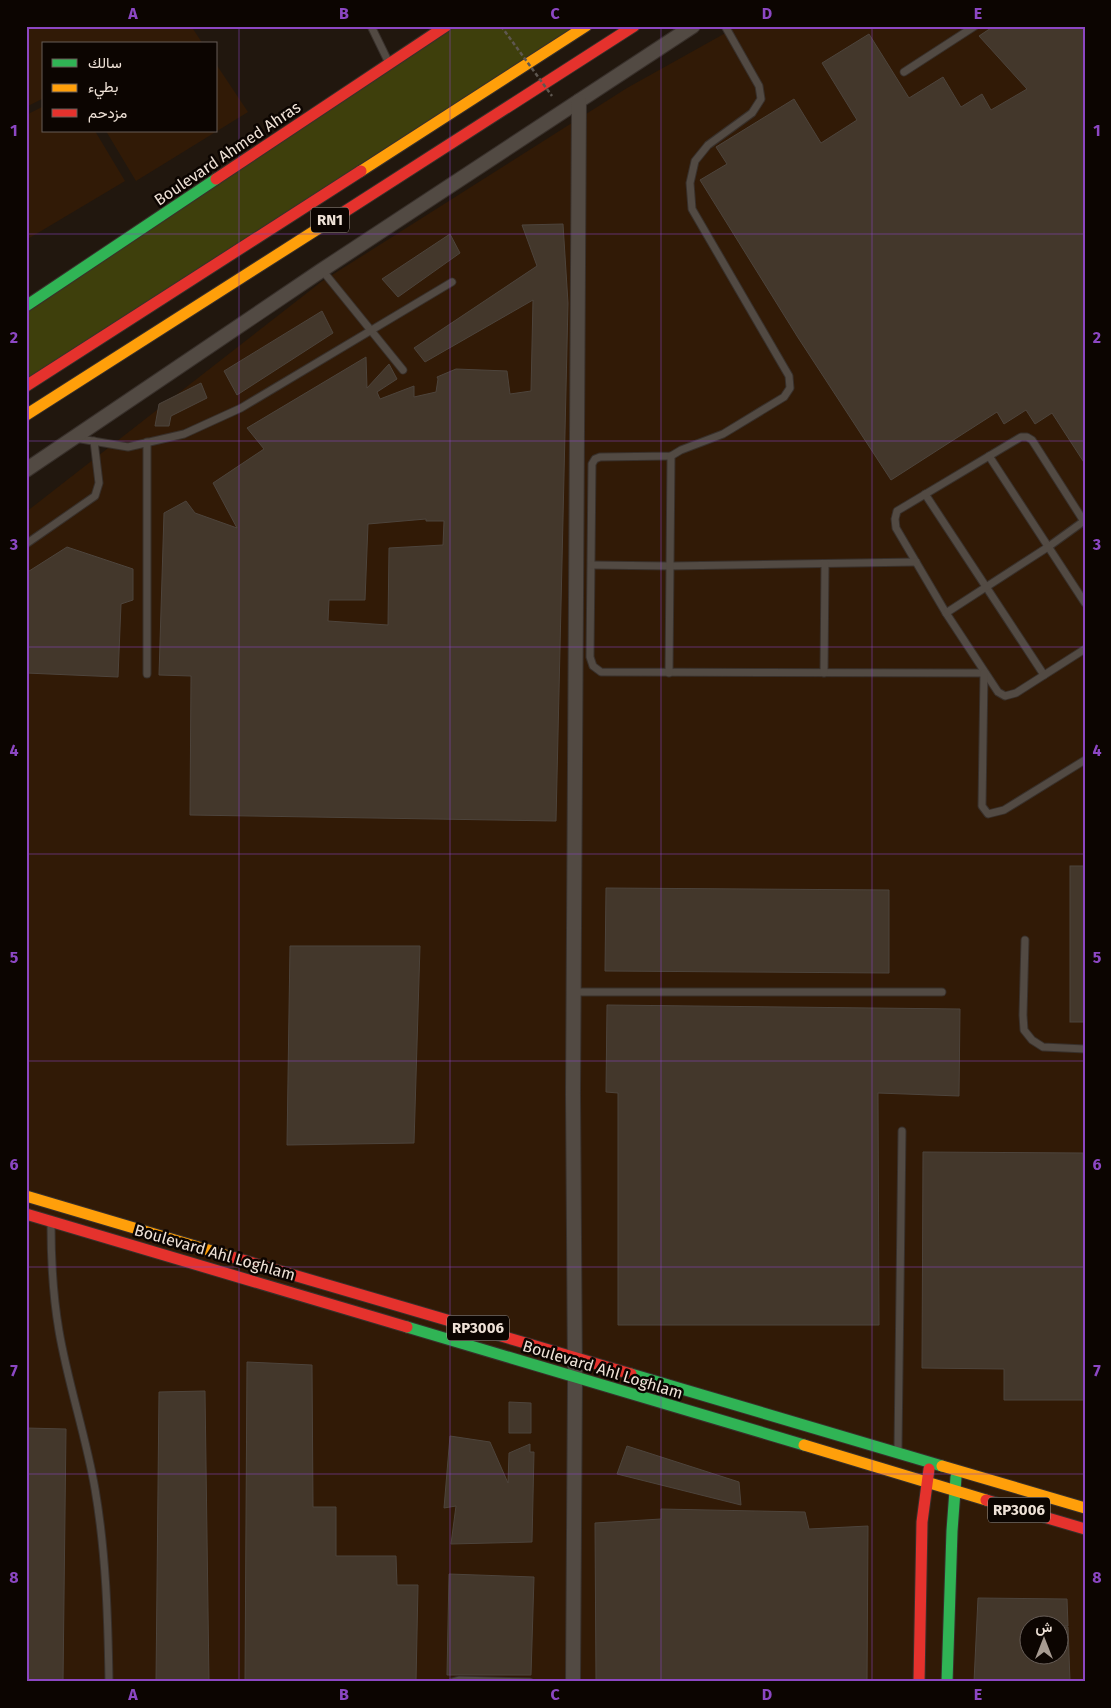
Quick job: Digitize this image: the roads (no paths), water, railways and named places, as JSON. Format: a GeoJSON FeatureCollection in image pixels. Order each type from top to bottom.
{"type":"FeatureCollection","features":[{"type":"Feature","properties":{"kind":"main road","name":"Boulevard Ahmed Ahras"},"geometry":{"type":"LineString","coordinates":[[26,306],[446,26]]}},
{"type":"Feature","properties":{"kind":"main road","name":"RN1"},"geometry":{"type":"LineString","coordinates":[[26,386],[586,26]]}},
{"type":"Feature","properties":{"kind":"main road","name":"RN1"},"geometry":{"type":"LineString","coordinates":[[26,414],[634,26]]}},
{"type":"Feature","properties":{"kind":"main road","name":"Boulevard Ahl Loghlam"},"geometry":{"type":"LineString","coordinates":[[26,1196],[1085,1508]]}},
{"type":"Feature","properties":{"kind":"main road"},"geometry":{"type":"LineString","coordinates":[[51,1221],[53,1204]]}},
{"type":"Feature","properties":{"kind":"main road","name":"Boulevard Ahl Loghlam"},"geometry":{"type":"LineString","coordinates":[[29,1217],[51,1221],[452,1339],[575,1378],[1085,1528]]}},
{"type":"Feature","properties":{"kind":"main road"},"geometry":{"type":"LineString","coordinates":[[244,1278],[251,1261]]}},
{"type":"Feature","properties":{"kind":"main road"},"geometry":{"type":"LineString","coordinates":[[452,1339],[457,1322]]}},
{"type":"Feature","properties":{"kind":"main road"},"geometry":{"type":"LineString","coordinates":[[919,1682],[922,1522],[930,1463]]}},
{"type":"Feature","properties":{"kind":"main road"},"geometry":{"type":"LineString","coordinates":[[947,1682],[956,1471]]}},
{"type":"Feature","properties":{"kind":"street"},"geometry":{"type":"LineString","coordinates":[[26,470],[322,270],[693,26]]}},
{"type":"Feature","properties":{"kind":"street"},"geometry":{"type":"LineString","coordinates":[[573,1682],[575,1357],[573,992],[579,101]]}},
{"type":"Feature","properties":{"kind":"lane"},"geometry":{"type":"LineString","coordinates":[[371,26],[389,64]]}},
{"type":"Feature","properties":{"kind":"lane"},"geometry":{"type":"LineString","coordinates":[[725,26],[759,86],[761,99],[752,113],[708,145],[695,161],[690,183],[692,209],[788,376],[790,388],[784,397],[723,434],[680,450],[672,456],[600,457],[595,459],[592,464],[590,657],[593,666],[601,672],[984,673]]}},
{"type":"Feature","properties":{"kind":"lane"},"geometry":{"type":"LineString","coordinates":[[904,72],[975,26]]}},
{"type":"Feature","properties":{"kind":"lane"},"geometry":{"type":"LineString","coordinates":[[322,270],[403,370]]}},
{"type":"Feature","properties":{"kind":"lane"},"geometry":{"type":"LineString","coordinates":[[74,438],[128,447],[184,434],[241,408],[452,282]]}},
{"type":"Feature","properties":{"kind":"lane"},"geometry":{"type":"LineString","coordinates":[[946,613],[1084,522],[1032,440],[1027,437],[1022,436],[897,511],[895,519],[896,528],[946,613],[998,692],[1005,696],[1016,693],[1085,649]]}},
{"type":"Feature","properties":{"kind":"lane"},"geometry":{"type":"LineString","coordinates":[[26,544],[95,496],[99,483],[94,441]]}},
{"type":"Feature","properties":{"kind":"lane"},"geometry":{"type":"LineString","coordinates":[[147,442],[147,674]]}},
{"type":"Feature","properties":{"kind":"lane"},"geometry":{"type":"LineString","coordinates":[[669,673],[672,456]]}},
{"type":"Feature","properties":{"kind":"lane"},"geometry":{"type":"LineString","coordinates":[[989,456],[1085,602]]}},
{"type":"Feature","properties":{"kind":"lane"},"geometry":{"type":"LineString","coordinates":[[925,494],[1044,675]]}},
{"type":"Feature","properties":{"kind":"lane"},"geometry":{"type":"LineString","coordinates":[[592,565],[670,566],[916,562]]}},
{"type":"Feature","properties":{"kind":"lane"},"geometry":{"type":"LineString","coordinates":[[824,673],[825,564]]}},
{"type":"Feature","properties":{"kind":"lane"},"geometry":{"type":"LineString","coordinates":[[984,673],[982,806],[988,814],[1004,810],[1085,760]]}},
{"type":"Feature","properties":{"kind":"lane"},"geometry":{"type":"LineString","coordinates":[[1025,940],[1024,1030],[1032,1040],[1042,1047],[1085,1049]]}},
{"type":"Feature","properties":{"kind":"lane"},"geometry":{"type":"LineString","coordinates":[[573,992],[942,992]]}},
{"type":"Feature","properties":{"kind":"lane"},"geometry":{"type":"LineString","coordinates":[[898,1454],[902,1131]]}},
{"type":"Feature","properties":{"kind":"lane"},"geometry":{"type":"LineString","coordinates":[[51,1221],[51,1262],[57,1323],[88,1456],[101,1528],[106,1588],[109,1682]]}},
{"type":"Feature","properties":{"kind":"lane"},"geometry":{"type":"LineString","coordinates":[[452,1682],[459,1680],[530,1682]]}}]}
